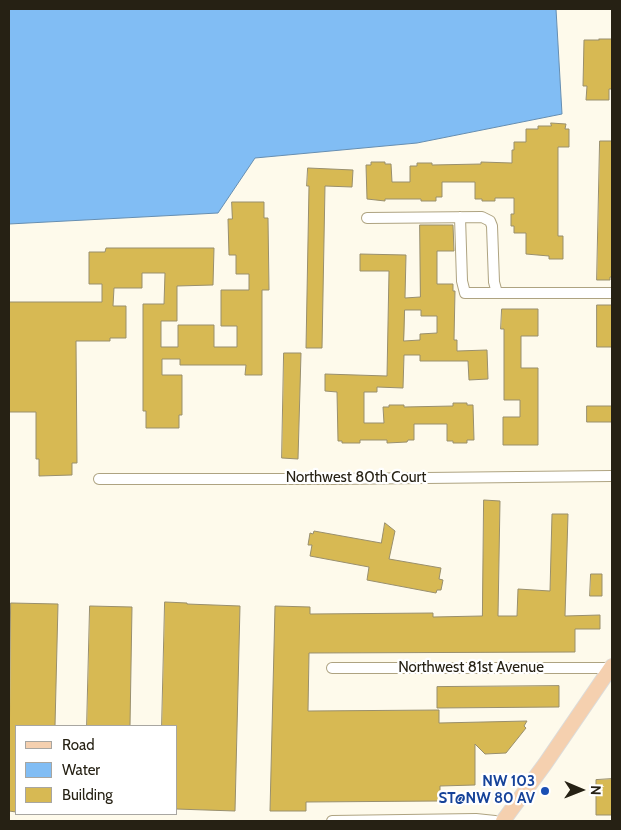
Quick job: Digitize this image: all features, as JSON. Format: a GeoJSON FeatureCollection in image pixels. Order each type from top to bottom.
{"type":"FeatureCollection","features":[{"type":"Feature","properties":{"kind":"main road"},"geometry":{"type":"LineString","coordinates":[[503,821],[546,764],[612,667]]}},
{"type":"Feature","properties":{"kind":"street"},"geometry":{"type":"LineString","coordinates":[[460,217],[462,281],[465,293],[612,293]]}},
{"type":"Feature","properties":{"kind":"street"},"geometry":{"type":"LineString","coordinates":[[367,218],[482,217],[490,221],[492,226],[494,282],[497,293]]}},
{"type":"Feature","properties":{"kind":"street","name":"Northwest 80th Court"},"geometry":{"type":"LineString","coordinates":[[99,479],[612,476]]}},
{"type":"Feature","properties":{"kind":"street","name":"Northwest 81st Avenue"},"geometry":{"type":"LineString","coordinates":[[332,668],[612,667]]}},
{"type":"Feature","properties":{"kind":"street"},"geometry":{"type":"LineString","coordinates":[[332,821],[476,819],[495,821]]}},
{"type":"Feature","properties":{"kind":"water"},"geometry":{"type":"Polygon","coordinates":[[[9,9],[556,9],[562,114],[417,143],[255,158],[218,213],[9,224],[9,9]]]}},
{"type":"Feature","properties":{"kind":"building"},"geometry":{"type":"Polygon","coordinates":[[[612,39],[612,89],[609,89],[609,100],[586,100],[587,86],[583,86],[584,40],[612,39]]]}},
{"type":"Feature","properties":{"kind":"building"},"geometry":{"type":"Polygon","coordinates":[[[551,123],[566,124],[565,129],[569,129],[569,147],[558,147],[558,236],[563,236],[563,259],[549,259],[549,256],[526,254],[526,233],[514,233],[514,226],[511,226],[511,214],[514,214],[514,198],[495,198],[495,201],[475,199],[475,182],[442,182],[442,197],[436,197],[436,201],[421,201],[421,199],[385,199],[385,201],[367,199],[366,165],[371,165],[371,162],[391,164],[392,182],[410,182],[410,166],[417,166],[417,163],[432,163],[432,165],[481,164],[481,162],[512,163],[514,142],[526,142],[526,129],[538,129],[538,126],[551,126],[551,123]]]}},
{"type":"Feature","properties":{"kind":"building"},"geometry":{"type":"Polygon","coordinates":[[[600,141],[612,141],[612,277],[610,277],[610,280],[597,280],[600,141]]]}},
{"type":"Feature","properties":{"kind":"building"},"geometry":{"type":"Polygon","coordinates":[[[308,168],[353,170],[352,187],[325,186],[322,348],[306,348],[308,168]]]}},
{"type":"Feature","properties":{"kind":"building"},"geometry":{"type":"Polygon","coordinates":[[[232,202],[264,202],[264,218],[268,218],[269,290],[262,290],[262,375],[245,375],[246,365],[180,365],[180,359],[162,359],[162,375],[182,375],[182,415],[179,415],[179,428],[146,428],[146,411],[143,411],[143,304],[164,304],[165,273],[142,273],[142,288],[114,288],[113,306],[126,306],[126,338],[110,338],[110,341],[76,341],[77,463],[72,463],[72,475],[39,476],[39,459],[36,459],[36,412],[9,412],[9,302],[102,302],[102,284],[89,284],[89,252],[105,252],[106,248],[214,248],[213,285],[177,286],[177,321],[161,321],[161,347],[178,347],[178,325],[214,325],[214,347],[237,347],[237,326],[221,326],[221,290],[249,290],[249,274],[236,274],[236,255],[229,255],[228,219],[232,219],[232,202]]]}},
{"type":"Feature","properties":{"kind":"building"},"geometry":{"type":"Polygon","coordinates":[[[420,225],[453,225],[454,251],[437,251],[437,284],[453,284],[453,291],[455,291],[454,340],[457,340],[457,351],[487,350],[488,379],[469,380],[468,361],[420,361],[420,355],[404,355],[403,388],[377,387],[377,392],[364,392],[364,423],[384,423],[383,407],[389,407],[389,405],[404,405],[404,407],[453,406],[453,403],[467,403],[467,405],[473,405],[474,440],[467,440],[467,443],[447,441],[447,424],[414,424],[414,440],[408,440],[407,442],[387,443],[387,440],[360,440],[360,443],[342,443],[342,441],[338,441],[337,392],[325,391],[325,374],[387,376],[389,271],[360,271],[360,254],[406,255],[405,298],[420,297],[420,225]],[[405,310],[404,341],[420,340],[420,334],[437,333],[437,316],[421,316],[421,310],[405,310]]]}},
{"type":"Feature","properties":{"kind":"building"},"geometry":{"type":"Polygon","coordinates":[[[597,305],[612,305],[612,347],[597,347],[597,305]]]}},
{"type":"Feature","properties":{"kind":"building"},"geometry":{"type":"Polygon","coordinates":[[[502,309],[538,309],[538,336],[521,336],[521,368],[538,368],[538,445],[503,445],[503,417],[520,417],[520,400],[504,400],[504,329],[501,329],[502,309]]]}},
{"type":"Feature","properties":{"kind":"building"},"geometry":{"type":"Polygon","coordinates":[[[284,353],[301,353],[298,459],[282,458],[284,353]]]}},
{"type":"Feature","properties":{"kind":"building"},"geometry":{"type":"Polygon","coordinates":[[[587,406],[612,406],[612,422],[587,422],[587,406]]]}},
{"type":"Feature","properties":{"kind":"building"},"geometry":{"type":"Polygon","coordinates":[[[484,500],[500,501],[498,616],[517,616],[518,589],[550,591],[552,514],[568,514],[565,616],[600,615],[600,629],[575,629],[575,652],[309,653],[308,711],[439,710],[439,723],[527,721],[524,726],[526,728],[506,753],[485,754],[475,744],[475,785],[440,786],[440,801],[306,802],[306,811],[270,811],[275,606],[310,607],[310,614],[433,613],[433,617],[482,616],[484,500]]]}},
{"type":"Feature","properties":{"kind":"building"},"geometry":{"type":"Polygon","coordinates":[[[385,523],[395,531],[389,559],[441,568],[439,579],[443,580],[441,590],[437,590],[436,593],[367,580],[369,567],[310,556],[312,545],[308,545],[310,533],[313,534],[314,531],[381,543],[385,523]]]}},
{"type":"Feature","properties":{"kind":"building"},"geometry":{"type":"Polygon","coordinates":[[[591,574],[602,574],[602,596],[590,596],[591,574]]]}},
{"type":"Feature","properties":{"kind":"building"},"geometry":{"type":"Polygon","coordinates":[[[165,602],[240,606],[235,811],[178,809],[178,725],[162,725],[165,602]]]}},
{"type":"Feature","properties":{"kind":"building"},"geometry":{"type":"Polygon","coordinates":[[[11,603],[58,604],[55,725],[15,725],[15,812],[9,811],[11,603]]]}},
{"type":"Feature","properties":{"kind":"building"},"geometry":{"type":"Polygon","coordinates":[[[90,606],[132,607],[130,725],[87,725],[90,606]]]}},
{"type":"Feature","properties":{"kind":"building"},"geometry":{"type":"Polygon","coordinates":[[[559,686],[559,707],[437,708],[437,687],[559,686]]]}},
{"type":"Feature","properties":{"kind":"building"},"geometry":{"type":"Polygon","coordinates":[[[612,779],[612,815],[596,815],[596,780],[612,779]]]}},
{"type":"Feature","properties":{"kind":"place","name":"NW 103 ST@NW 80 AV"},"geometry":{"type":"Point","coordinates":[545,791]}}]}
